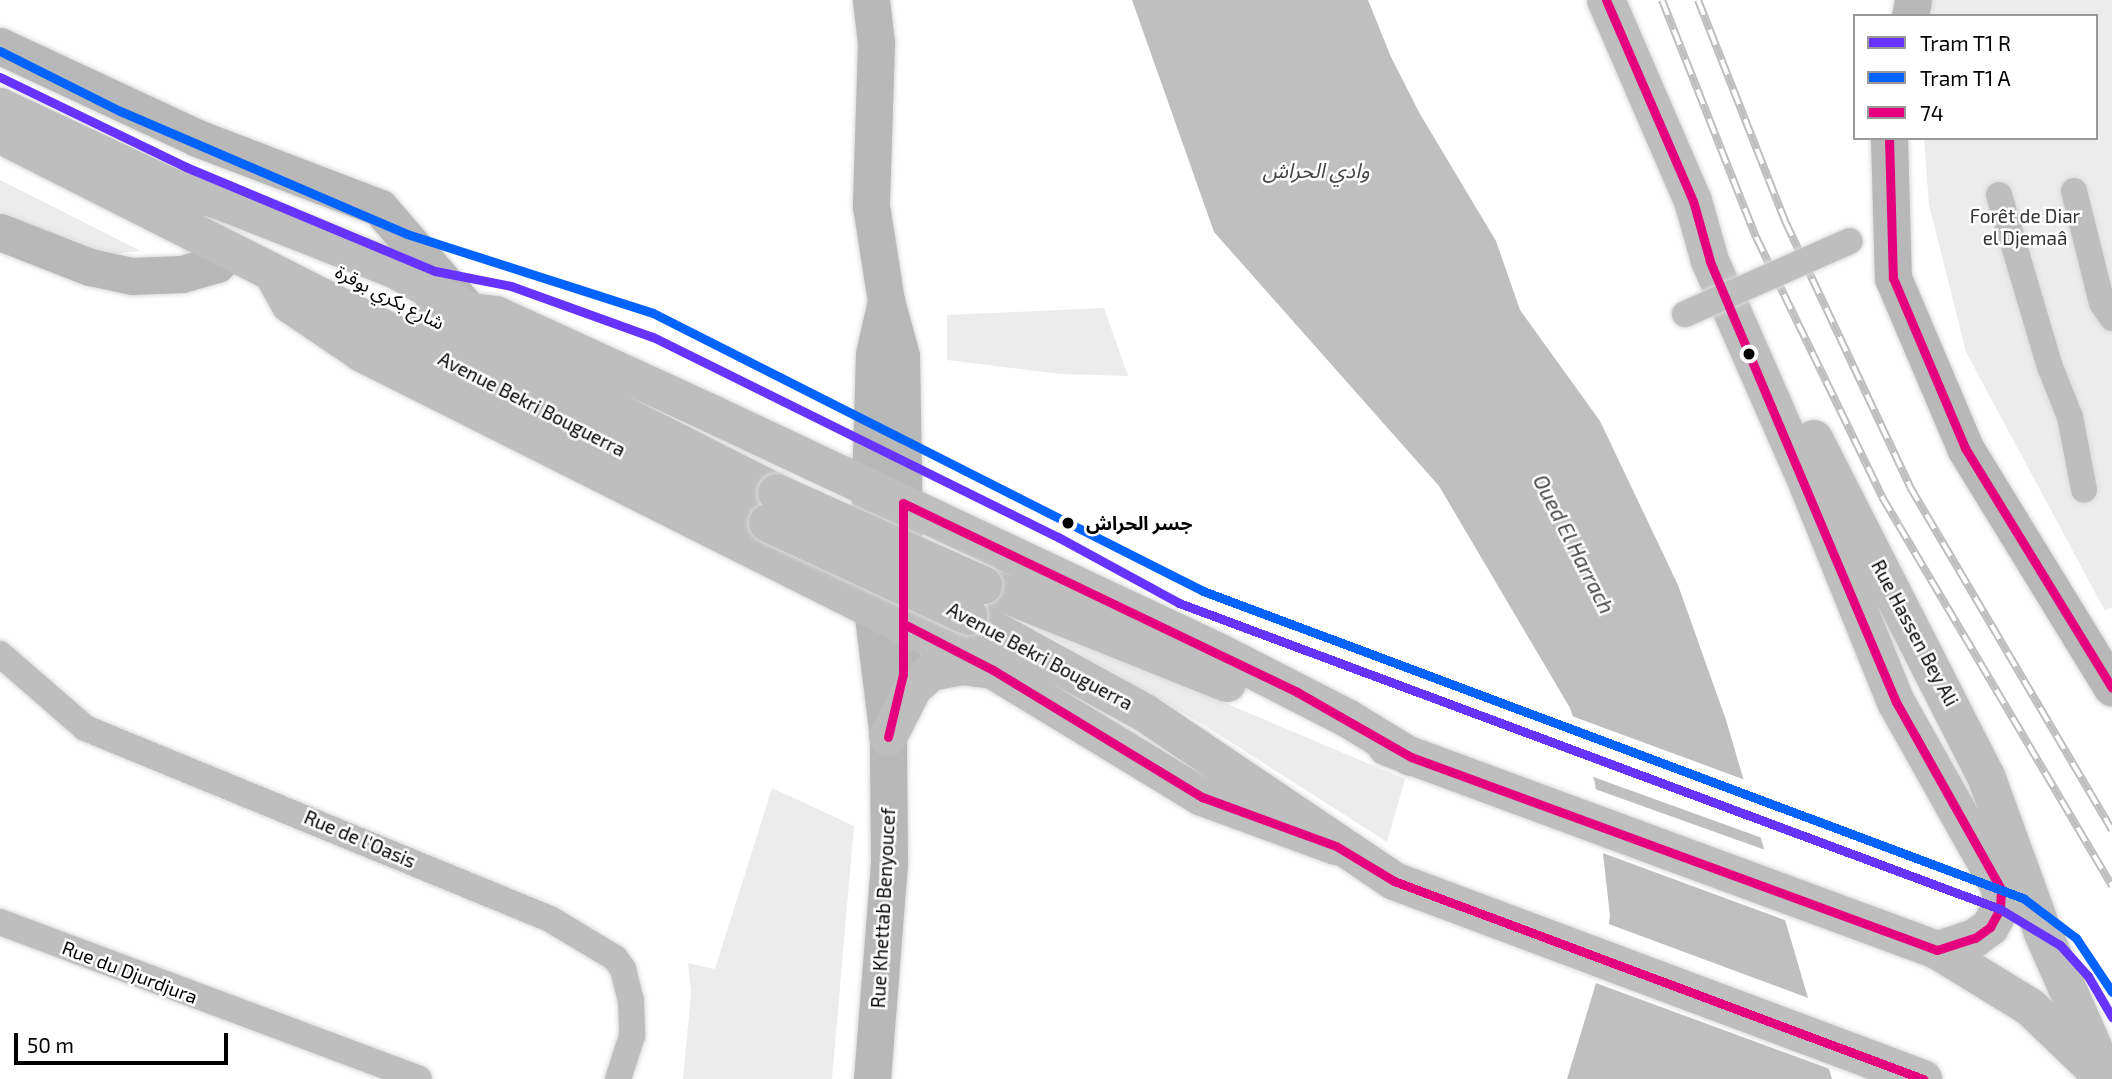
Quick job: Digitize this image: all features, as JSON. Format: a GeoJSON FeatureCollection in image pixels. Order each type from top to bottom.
{"type":"FeatureCollection","features":[{"type":"Feature","properties":{"kind":"main road","name":"Rue Khettab Benyoucef"},"geometry":{"type":"LineString","coordinates":[[871,0],[876,43],[872,206],[886,301],[904,391],[893,506],[906,625],[899,703],[888,737]]}},
{"type":"Feature","properties":{"kind":"main road","name":"Rue Hassen Bey Ali"},"geometry":{"type":"LineString","coordinates":[[1606,0],[1693,201],[1710,261],[1809,486],[1896,702],[2001,888],[2000,909],[1990,927],[1975,938],[1937,950]]}},
{"type":"Feature","properties":{"kind":"main road"},"geometry":{"type":"LineString","coordinates":[[0,46],[197,138],[380,208],[471,312]]}},
{"type":"Feature","properties":{"kind":"main road","name":"شارع بكري بوقرة"},"geometry":{"type":"LineString","coordinates":[[0,107],[165,201],[772,508]]}},
{"type":"Feature","properties":{"kind":"main road","name":"شارع بكري بوقرة"},"geometry":{"type":"LineString","coordinates":[[0,134],[165,201]]}},
{"type":"Feature","properties":{"kind":"main road"},"geometry":{"type":"LineString","coordinates":[[1889,140],[1893,278],[1965,448],[2112,688]]}},
{"type":"Feature","properties":{"kind":"main road"},"geometry":{"type":"LineString","coordinates":[[165,201],[218,200],[394,269],[471,312],[496,315],[893,506],[1133,613],[1297,692],[1411,757]]}},
{"type":"Feature","properties":{"kind":"main road","name":"Avenue Bekri Bouguerra"},"geometry":{"type":"LineString","coordinates":[[165,201],[218,260],[274,275],[976,601],[1937,950],[2030,1007],[2106,1079]]}},
{"type":"Feature","properties":{"kind":"main road","name":"Rue Hassen Bey Ali"},"geometry":{"type":"LineString","coordinates":[[1693,201],[1713,227],[1833,476],[1957,714],[2008,832],[2059,972],[2106,1079]]}},
{"type":"Feature","properties":{"kind":"main road"},"geometry":{"type":"LineString","coordinates":[[0,232],[111,273],[158,276],[218,260]]}},
{"type":"Feature","properties":{"kind":"main road"},"geometry":{"type":"LineString","coordinates":[[274,275],[290,304],[362,353],[993,670],[1202,797],[1335,846]]}},
{"type":"Feature","properties":{"kind":"main road"},"geometry":{"type":"LineString","coordinates":[[872,608],[879,595],[883,535],[893,526],[893,506]]}},
{"type":"Feature","properties":{"kind":"main road","name":"Avenue Bekri Bouguerra"},"geometry":{"type":"LineString","coordinates":[[976,601],[1145,713],[1335,846],[1394,881],[1923,1079]]}},
{"type":"Feature","properties":{"kind":"main road","name":"Rue Khettab Benyoucef"},"geometry":{"type":"LineString","coordinates":[[872,608],[888,737],[889,864],[872,1079]]}},
{"type":"Feature","properties":{"kind":"main road"},"geometry":{"type":"LineString","coordinates":[[888,737],[914,688],[931,672],[961,666],[993,670]]}},
{"type":"Feature","properties":{"kind":"street"},"geometry":{"type":"LineString","coordinates":[[2074,191],[2102,303],[2112,318]]}},
{"type":"Feature","properties":{"kind":"street"},"geometry":{"type":"LineString","coordinates":[[1999,195],[2050,367],[2070,417],[2084,490]]}},
{"type":"Feature","properties":{"kind":"street"},"geometry":{"type":"LineString","coordinates":[[1685,313],[1850,241]]}},
{"type":"Feature","properties":{"kind":"street","name":"Rue de l'Oasis"},"geometry":{"type":"LineString","coordinates":[[0,654],[85,728],[550,919],[615,958],[626,976],[631,1000],[632,1036],[618,1079]]}},
{"type":"Feature","properties":{"kind":"street","name":"Rue du Djurdjura"},"geometry":{"type":"LineString","coordinates":[[0,922],[419,1079]]}},
{"type":"Feature","properties":{"kind":"green space","name":"Forêt de Diar el Djemaâ"},"geometry":{"type":"Polygon","coordinates":[[[1929,0],[2112,0],[2112,607],[2105,611],[1966,352],[1929,205],[1924,140],[2098,140],[2098,14],[1926,14],[1929,0]]]}},
{"type":"Feature","properties":{"kind":"green space"},"geometry":{"type":"Polygon","coordinates":[[[0,180],[141,251],[97,255],[0,212],[0,180]]]}},
{"type":"Feature","properties":{"kind":"green space"},"geometry":{"type":"Polygon","coordinates":[[[1104,308],[1128,376],[1060,374],[947,360],[947,315],[1104,308]]]}},
{"type":"Feature","properties":{"kind":"green space"},"geometry":{"type":"Polygon","coordinates":[[[1000,608],[1405,779],[1387,842],[1204,725],[1000,608]]]}},
{"type":"Feature","properties":{"kind":"green space"},"geometry":{"type":"Polygon","coordinates":[[[772,788],[854,826],[832,1079],[683,1079],[691,993],[688,963],[715,969],[772,788]]]}},
{"type":"Feature","properties":{"kind":"water","name":"وادي الحراش"},"geometry":{"type":"Polygon","coordinates":[[[1132,0],[1368,0],[1391,57],[1420,114],[1496,241],[1520,310],[1600,421],[1678,585],[1726,720],[1832,1079],[1567,1079],[1602,963],[1610,916],[1595,783],[1570,708],[1439,486],[1214,232],[1132,0]]]}},
{"type":"Feature","properties":{"kind":"pier"},"geometry":{"type":"Polygon","coordinates":[[[1569,715],[1748,781],[1765,839],[1588,775],[1569,715]]]}},
{"type":"Feature","properties":{"kind":"pier"},"geometry":{"type":"Polygon","coordinates":[[[1592,788],[1768,851],[1790,922],[1600,852],[1592,788]]]}},
{"type":"Feature","properties":{"kind":"pier"},"geometry":{"type":"Polygon","coordinates":[[[1606,923],[1811,999],[1830,1069],[1593,982],[1606,923]]]}},
{"type":"Feature","properties":{"kind":"railway"},"geometry":{"type":"LineString","coordinates":[[1662,0],[1756,237],[1882,497],[2112,886]]}},
{"type":"Feature","properties":{"kind":"railway"},"geometry":{"type":"LineString","coordinates":[[1698,0],[1785,221],[1910,487],[2112,830]]}},
{"type":"Feature","properties":{"kind":"transit line","name":"74"},"geometry":{"type":"LineString","coordinates":[[888,737],[903,674],[903,503],[1297,692],[1411,757],[1937,950],[1975,938],[1990,927],[2000,909],[2001,889],[1896,702],[1710,261],[1693,201],[1606,0]]}},
{"type":"Feature","properties":{"kind":"transit line"},"geometry":{"type":"LineString","coordinates":[[0,51],[120,111],[407,234],[653,313],[1203,591],[2023,898],[2076,938],[2112,992]]}},
{"type":"Feature","properties":{"kind":"transit line"},"geometry":{"type":"LineString","coordinates":[[0,77],[186,167],[435,271],[511,286],[653,337],[1058,537],[1179,603],[2000,909],[2060,945],[2088,976],[2112,1017]]}},
{"type":"Feature","properties":{"kind":"transit line","name":"74"},"geometry":{"type":"LineString","coordinates":[[1889,140],[1893,278],[1965,448],[2112,688]]}},
{"type":"Feature","properties":{"kind":"transit line","name":"74"},"geometry":{"type":"LineString","coordinates":[[906,625],[993,670],[1202,797],[1336,846],[1394,881],[1923,1079]]}},
{"type":"Feature","properties":{"kind":"place","name":"جسر الحراش"},"geometry":{"type":"Point","coordinates":[1068,523]}},
{"type":"Feature","properties":{"kind":"water label","name":"Oued El Harrach"},"geometry":{"type":"Point","coordinates":[1574,544]}}]}
